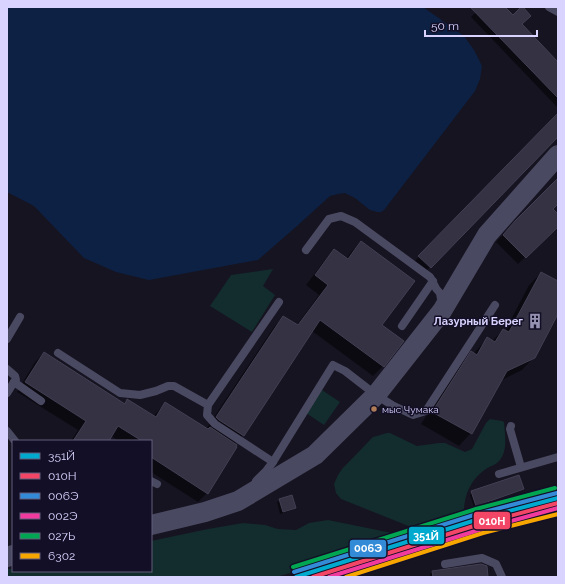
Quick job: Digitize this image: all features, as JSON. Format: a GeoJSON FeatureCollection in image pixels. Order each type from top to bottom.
{"type":"FeatureCollection","features":[{"type":"Feature","properties":{"kind":"street"},"geometry":{"type":"LineString","coordinates":[[152,525],[205,512],[238,501],[314,455],[376,395],[442,311],[487,235],[558,155]]}},
{"type":"Feature","properties":{"kind":"lane"},"geometry":{"type":"LineString","coordinates":[[549,7],[558,12]]}},
{"type":"Feature","properties":{"kind":"lane"},"geometry":{"type":"LineString","coordinates":[[306,250],[329,219],[341,216],[355,222],[430,277],[433,281],[435,289],[440,293],[442,311]]}},
{"type":"Feature","properties":{"kind":"lane"},"geometry":{"type":"LineString","coordinates":[[402,326],[433,281]]}},
{"type":"Feature","properties":{"kind":"lane"},"geometry":{"type":"LineString","coordinates":[[273,462],[215,424],[207,415],[208,405],[279,302]]}},
{"type":"Feature","properties":{"kind":"lane"},"geometry":{"type":"LineString","coordinates":[[238,501],[266,472],[273,462],[333,364],[392,405],[413,415],[426,412],[495,305]]}},
{"type":"Feature","properties":{"kind":"lane"},"geometry":{"type":"LineString","coordinates":[[7,339],[20,317]]}},
{"type":"Feature","properties":{"kind":"lane"},"geometry":{"type":"LineString","coordinates":[[58,353],[120,393],[140,395],[168,386],[174,386],[208,405]]}},
{"type":"Feature","properties":{"kind":"lane"},"geometry":{"type":"LineString","coordinates":[[7,369],[15,376],[16,380],[7,393]]}},
{"type":"Feature","properties":{"kind":"lane"},"geometry":{"type":"LineString","coordinates":[[14,382],[41,401]]}},
{"type":"Feature","properties":{"kind":"lane"},"geometry":{"type":"LineString","coordinates":[[511,426],[510,429],[521,467]]}},
{"type":"Feature","properties":{"kind":"lane"},"geometry":{"type":"LineString","coordinates":[[7,431],[14,440]]}},
{"type":"Feature","properties":{"kind":"lane"},"geometry":{"type":"LineString","coordinates":[[499,474],[558,457]]}},
{"type":"Feature","properties":{"kind":"lane"},"geometry":{"type":"LineString","coordinates":[[445,564],[482,558],[496,564],[502,577]]}},
{"type":"Feature","properties":{"kind":"green space"},"geometry":{"type":"Polygon","coordinates":[[[273,269],[263,286],[275,295],[252,332],[210,306],[231,275],[273,269]]]}},
{"type":"Feature","properties":{"kind":"green space"},"geometry":{"type":"Polygon","coordinates":[[[322,390],[340,402],[324,425],[306,413],[322,390]]]}},
{"type":"Feature","properties":{"kind":"green space"},"geometry":{"type":"Polygon","coordinates":[[[490,419],[504,422],[504,453],[498,462],[475,478],[466,496],[463,518],[421,531],[341,499],[336,493],[334,484],[338,475],[373,437],[390,433],[417,446],[445,443],[465,452],[472,449],[486,423],[490,419]]]}},
{"type":"Feature","properties":{"kind":"green space"},"geometry":{"type":"Polygon","coordinates":[[[328,520],[402,535],[407,541],[276,577],[7,577],[7,569],[12,569],[12,572],[152,572],[152,541],[243,523],[265,525],[278,529],[296,530],[309,523],[328,520]]]}},
{"type":"Feature","properties":{"kind":"water"},"geometry":{"type":"Polygon","coordinates":[[[7,7],[423,7],[464,36],[474,50],[482,66],[480,79],[475,91],[381,212],[370,210],[355,198],[345,193],[330,196],[258,260],[149,280],[116,272],[84,258],[34,206],[7,192],[7,7]]]}},
{"type":"Feature","properties":{"kind":"building"},"geometry":{"type":"Polygon","coordinates":[[[470,7],[505,7],[513,15],[521,7],[523,7],[531,16],[522,24],[558,62],[558,98],[470,7]]]}},
{"type":"Feature","properties":{"kind":"building"},"geometry":{"type":"Polygon","coordinates":[[[558,113],[558,137],[431,268],[418,256],[558,113]]]}},
{"type":"Feature","properties":{"kind":"building"},"geometry":{"type":"Polygon","coordinates":[[[558,178],[558,204],[553,209],[558,214],[558,227],[526,258],[503,235],[558,178]]]}},
{"type":"Feature","properties":{"kind":"building"},"geometry":{"type":"Polygon","coordinates":[[[361,241],[415,281],[382,325],[404,341],[384,367],[320,320],[244,436],[219,420],[216,417],[283,316],[298,325],[328,285],[315,275],[334,249],[348,259],[361,241]]]}},
{"type":"Feature","properties":{"kind":"building"},"geometry":{"type":"Polygon","coordinates":[[[541,272],[558,281],[558,314],[535,358],[507,371],[472,434],[432,412],[471,351],[477,355],[487,337],[495,342],[503,329],[509,332],[541,272]]]}},
{"type":"Feature","properties":{"kind":"building"},"geometry":{"type":"Polygon","coordinates":[[[44,352],[125,404],[127,399],[156,417],[165,402],[208,429],[210,427],[237,445],[237,447],[208,494],[152,458],[152,440],[140,440],[118,426],[110,440],[74,440],[86,421],[25,382],[44,352]]]}},
{"type":"Feature","properties":{"kind":"building"},"geometry":{"type":"Polygon","coordinates":[[[519,475],[524,489],[476,506],[471,491],[519,475]]]}},
{"type":"Feature","properties":{"kind":"building"},"geometry":{"type":"Polygon","coordinates":[[[292,495],[296,508],[283,512],[279,499],[292,495]]]}},
{"type":"Feature","properties":{"kind":"building"},"geometry":{"type":"Polygon","coordinates":[[[481,564],[487,566],[488,577],[433,577],[432,571],[481,564]]]}},
{"type":"Feature","properties":{"kind":"transit line","name":"027Ь"},"geometry":{"type":"LineString","coordinates":[[293,567],[476,509],[555,488]]}},
{"type":"Feature","properties":{"kind":"transit line","name":"006Э"},"geometry":{"type":"LineString","coordinates":[[294,572],[477,514],[557,493]]}},
{"type":"Feature","properties":{"kind":"transit line","name":"351Й"},"geometry":{"type":"LineString","coordinates":[[296,577],[479,519],[558,498]]}},
{"type":"Feature","properties":{"kind":"transit line","name":"010Н"},"geometry":{"type":"LineString","coordinates":[[313,577],[480,524],[558,503]]}},
{"type":"Feature","properties":{"kind":"transit line","name":"002Э"},"geometry":{"type":"LineString","coordinates":[[329,577],[482,529],[558,508]]}},
{"type":"Feature","properties":{"kind":"transit line","name":"6302"},"geometry":{"type":"LineString","coordinates":[[346,577],[483,533],[558,514]]}},
{"type":"Feature","properties":{"kind":"place","name":"Лазурный Берег"},"geometry":{"type":"Point","coordinates":[535,321]}},
{"type":"Feature","properties":{"kind":"place","name":"мыс Чумака"},"geometry":{"type":"Point","coordinates":[374,409]}}]}
